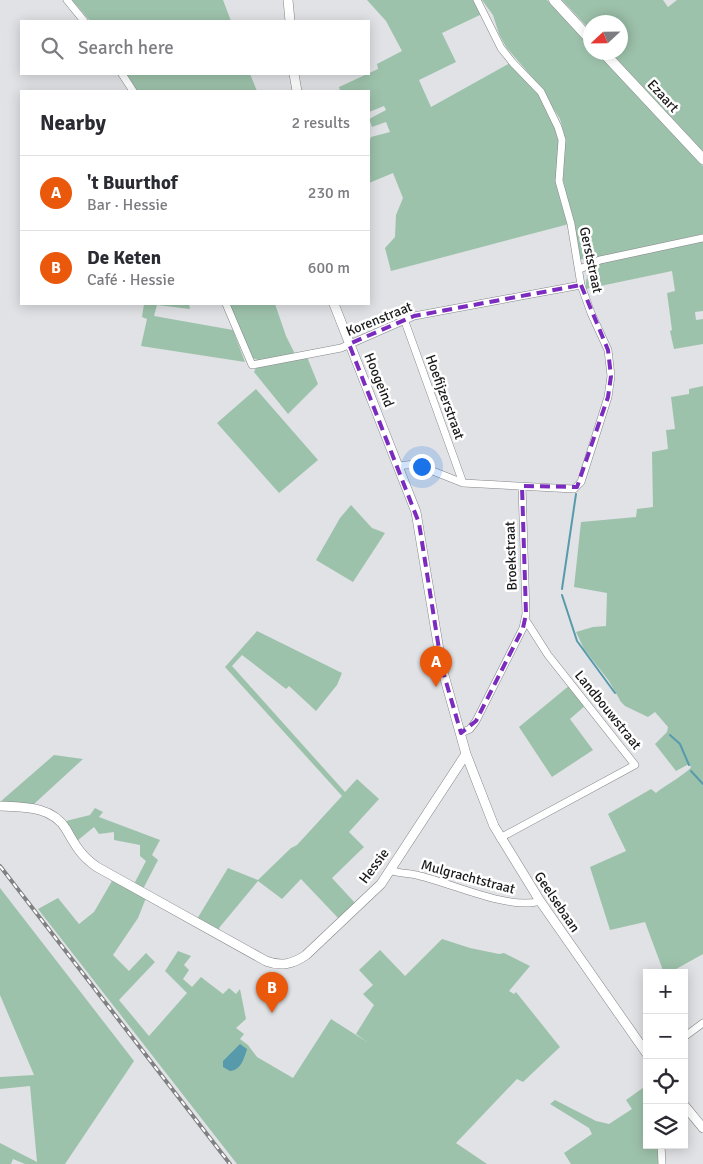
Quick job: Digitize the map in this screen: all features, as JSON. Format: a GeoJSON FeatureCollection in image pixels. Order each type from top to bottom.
{"type":"FeatureCollection","features":[{"type":"Feature","properties":{"kind":"main road"},"geometry":{"type":"LineString","coordinates":[[554,0],[583,31]]}},
{"type":"Feature","properties":{"kind":"main road","name":"Ezaart"},"geometry":{"type":"LineString","coordinates":[[610,60],[703,159]]}},
{"type":"Feature","properties":{"kind":"street"},"geometry":{"type":"LineString","coordinates":[[67,0],[83,20]]}},
{"type":"Feature","properties":{"kind":"street"},"geometry":{"type":"LineString","coordinates":[[288,0],[290,20]]}},
{"type":"Feature","properties":{"kind":"street","name":"Gerststraat"},"geometry":{"type":"LineString","coordinates":[[476,0],[497,42],[513,63],[541,92],[558,127],[562,140],[559,181],[580,269],[581,285],[590,313],[608,350],[611,376],[608,397],[577,487],[568,489],[522,486]]}},
{"type":"Feature","properties":{"kind":"street"},"geometry":{"type":"LineString","coordinates":[[123,75],[132,90]]}},
{"type":"Feature","properties":{"kind":"street"},"geometry":{"type":"LineString","coordinates":[[294,75],[297,90]]}},
{"type":"Feature","properties":{"kind":"street"},"geometry":{"type":"LineString","coordinates":[[580,269],[600,260],[703,238]]}},
{"type":"Feature","properties":{"kind":"street","name":"Korenstraat"},"geometry":{"type":"LineString","coordinates":[[226,305],[252,365],[341,348],[404,320],[426,313],[581,285]]}},
{"type":"Feature","properties":{"kind":"street","name":"Hoogeind"},"geometry":{"type":"LineString","coordinates":[[334,305],[398,466]]}},
{"type":"Feature","properties":{"kind":"street","name":"Hoefijzerstraat"},"geometry":{"type":"LineString","coordinates":[[404,320],[463,483]]}},
{"type":"Feature","properties":{"kind":"street"},"geometry":{"type":"LineString","coordinates":[[466,754],[441,661],[419,523],[398,466],[415,464],[463,483],[522,486]]}},
{"type":"Feature","properties":{"kind":"street","name":"Broekstraat"},"geometry":{"type":"LineString","coordinates":[[461,733],[470,729],[476,721],[520,637],[525,619],[522,486]]}},
{"type":"Feature","properties":{"kind":"street","name":"Landbouwstraat"},"geometry":{"type":"LineString","coordinates":[[500,838],[635,765],[548,655],[525,619]]}},
{"type":"Feature","properties":{"kind":"street","name":"Geelsebaan"},"geometry":{"type":"LineString","coordinates":[[466,754],[500,838],[540,902],[643,1048]]}},
{"type":"Feature","properties":{"kind":"street","name":"Hessie"},"geometry":{"type":"LineString","coordinates":[[0,806],[30,808],[53,815],[65,828],[82,856],[97,867],[274,964],[288,964],[306,956],[381,884],[466,754]]}},
{"type":"Feature","properties":{"kind":"street","name":"Mulgrachtstraat"},"geometry":{"type":"LineString","coordinates":[[390,870],[398,874],[419,876],[473,893],[527,904],[540,902]]}},
{"type":"Feature","properties":{"kind":"street"},"geometry":{"type":"LineString","coordinates":[[688,1034],[703,1023]]}},
{"type":"Feature","properties":{"kind":"street"},"geometry":{"type":"LineString","coordinates":[[688,1110],[703,1128]]}},
{"type":"Feature","properties":{"kind":"street"},"geometry":{"type":"LineString","coordinates":[[661,1149],[662,1164]]}},
{"type":"Feature","properties":{"kind":"highlighted area"},"geometry":{"type":"Polygon","coordinates":[[[581,285],[608,350],[611,376],[608,397],[577,487],[522,486],[526,614],[523,628],[476,721],[461,733],[442,668],[419,523],[349,344],[414,316],[581,285]]]}},
{"type":"Feature","properties":{"kind":"green space"},"geometry":{"type":"Polygon","coordinates":[[[72,0],[223,0],[231,20],[89,20],[72,0]]]}},
{"type":"Feature","properties":{"kind":"green space"},"geometry":{"type":"Polygon","coordinates":[[[367,0],[475,0],[482,14],[442,33],[456,62],[419,80],[431,107],[510,63],[541,95],[556,127],[559,142],[557,181],[569,224],[391,271],[385,248],[395,237],[396,215],[403,198],[393,173],[370,183],[370,140],[371,137],[390,132],[386,122],[372,127],[370,118],[386,110],[384,106],[370,112],[370,90],[340,90],[339,87],[365,75],[370,75],[370,73],[378,69],[377,64],[402,51],[386,21],[367,0]]]}},
{"type":"Feature","properties":{"kind":"green space"},"geometry":{"type":"Polygon","coordinates":[[[482,0],[547,0],[583,39],[583,60],[604,60],[703,166],[703,234],[585,260],[580,259],[563,180],[565,138],[560,119],[537,83],[506,47],[499,34],[493,15],[482,0]]]}},
{"type":"Feature","properties":{"kind":"green space"},"geometry":{"type":"Polygon","coordinates":[[[562,0],[663,0],[668,7],[677,0],[703,0],[703,151],[618,60],[628,60],[628,15],[583,15],[583,22],[562,0]]]}},
{"type":"Feature","properties":{"kind":"green space"},"geometry":{"type":"Polygon","coordinates":[[[126,75],[250,75],[257,90],[135,90],[126,75]]]}},
{"type":"Feature","properties":{"kind":"green space"},"geometry":{"type":"Polygon","coordinates":[[[703,241],[703,311],[695,312],[696,320],[703,319],[703,344],[674,349],[670,331],[672,330],[667,293],[675,291],[672,271],[586,289],[588,274],[599,263],[703,241]]]}},
{"type":"Feature","properties":{"kind":"green space"},"geometry":{"type":"Polygon","coordinates":[[[144,305],[157,305],[154,316],[233,330],[245,362],[141,346],[147,319],[142,317],[144,305]]]}},
{"type":"Feature","properties":{"kind":"green space"},"geometry":{"type":"Polygon","coordinates":[[[157,305],[189,305],[190,309],[157,305]]]}},
{"type":"Feature","properties":{"kind":"green space"},"geometry":{"type":"Polygon","coordinates":[[[224,305],[275,305],[286,336],[295,354],[261,361],[252,358],[224,305]]]}},
{"type":"Feature","properties":{"kind":"green space"},"geometry":{"type":"Polygon","coordinates":[[[307,357],[318,384],[288,414],[254,372],[256,368],[307,357]]]}},
{"type":"Feature","properties":{"kind":"green space"},"geometry":{"type":"Polygon","coordinates":[[[703,386],[703,954],[676,969],[663,969],[645,922],[610,930],[590,867],[626,851],[608,814],[651,789],[656,793],[691,767],[689,764],[676,771],[655,744],[667,732],[668,727],[655,712],[648,717],[625,706],[609,681],[584,649],[576,632],[593,627],[606,626],[607,593],[574,587],[581,522],[636,517],[637,509],[653,507],[652,452],[668,449],[666,430],[675,429],[671,397],[689,394],[689,389],[703,386]]]}},
{"type":"Feature","properties":{"kind":"green space"},"geometry":{"type":"Polygon","coordinates":[[[256,389],[318,460],[279,493],[217,423],[256,389]]]}},
{"type":"Feature","properties":{"kind":"green space"},"geometry":{"type":"Polygon","coordinates":[[[351,505],[372,528],[385,533],[353,582],[316,560],[340,518],[351,505]]]}},
{"type":"Feature","properties":{"kind":"green space"},"geometry":{"type":"Polygon","coordinates":[[[257,631],[342,673],[337,685],[316,711],[289,686],[286,689],[242,655],[232,666],[345,792],[357,779],[379,799],[349,832],[364,847],[332,878],[356,904],[339,919],[301,879],[282,899],[258,881],[219,928],[220,931],[197,919],[228,868],[258,880],[291,848],[297,845],[342,796],[225,667],[257,631]]]}},
{"type":"Feature","properties":{"kind":"green space"},"geometry":{"type":"Polygon","coordinates":[[[570,685],[586,705],[570,719],[593,750],[552,777],[519,727],[570,685]]]}},
{"type":"Feature","properties":{"kind":"green space"},"geometry":{"type":"Polygon","coordinates":[[[54,755],[83,759],[34,804],[0,802],[54,755]]]}},
{"type":"Feature","properties":{"kind":"green space"},"geometry":{"type":"Polygon","coordinates":[[[95,808],[103,812],[99,817],[160,840],[152,855],[158,860],[143,889],[134,884],[146,861],[140,856],[140,845],[114,840],[114,832],[99,834],[94,827],[77,841],[66,821],[90,815],[95,808]]]}},
{"type":"Feature","properties":{"kind":"green space"},"geometry":{"type":"Polygon","coordinates":[[[112,881],[146,898],[138,918],[113,955],[129,971],[146,953],[155,962],[119,1000],[149,1036],[187,993],[165,971],[178,951],[191,956],[184,965],[189,970],[183,979],[192,987],[201,977],[223,994],[229,988],[236,994],[240,989],[246,1019],[236,1028],[244,1034],[240,1039],[248,1045],[257,1057],[293,1078],[331,1019],[367,1042],[356,1034],[374,1005],[363,994],[373,985],[359,970],[380,950],[405,976],[442,939],[470,948],[499,954],[504,953],[530,966],[509,991],[514,994],[516,992],[560,1047],[523,1082],[517,1079],[456,1143],[487,1164],[237,1164],[38,909],[58,898],[79,924],[94,912],[112,881]]]}},
{"type":"Feature","properties":{"kind":"green space"},"geometry":{"type":"Polygon","coordinates":[[[0,888],[134,1061],[65,1164],[25,1164],[13,1159],[11,1164],[0,1164],[0,1143],[37,1162],[30,1086],[0,1089],[0,1077],[34,1075],[0,995],[0,888]]]}},
{"type":"Feature","properties":{"kind":"green space"},"geometry":{"type":"Polygon","coordinates":[[[643,1088],[643,1149],[659,1149],[660,1164],[571,1164],[564,1153],[592,1134],[589,1128],[550,1104],[555,1100],[596,1121],[609,1124],[632,1109],[626,1100],[643,1088]]]}},
{"type":"Feature","properties":{"kind":"water"},"geometry":{"type":"Polygon","coordinates":[[[240,1044],[247,1049],[245,1057],[237,1069],[230,1071],[223,1067],[223,1061],[240,1044]]]}},
{"type":"Feature","properties":{"kind":"waterway"},"geometry":{"type":"LineString","coordinates":[[562,589],[576,494]]}},
{"type":"Feature","properties":{"kind":"waterway"},"geometry":{"type":"LineString","coordinates":[[562,595],[577,641],[615,693]]}},
{"type":"Feature","properties":{"kind":"waterway"},"geometry":{"type":"LineString","coordinates":[[670,735],[680,744],[689,765]]}},
{"type":"Feature","properties":{"kind":"waterway"},"geometry":{"type":"LineString","coordinates":[[691,771],[703,784]]}},
{"type":"Feature","properties":{"kind":"railway"},"geometry":{"type":"LineString","coordinates":[[0,866],[230,1164]]}},
{"type":"Feature","properties":{"kind":"place","name":"'t Buurthof"},"geometry":{"type":"Point","coordinates":[436,687]}},
{"type":"Feature","properties":{"kind":"place","name":"De Keten"},"geometry":{"type":"Point","coordinates":[272,1013]}}]}
